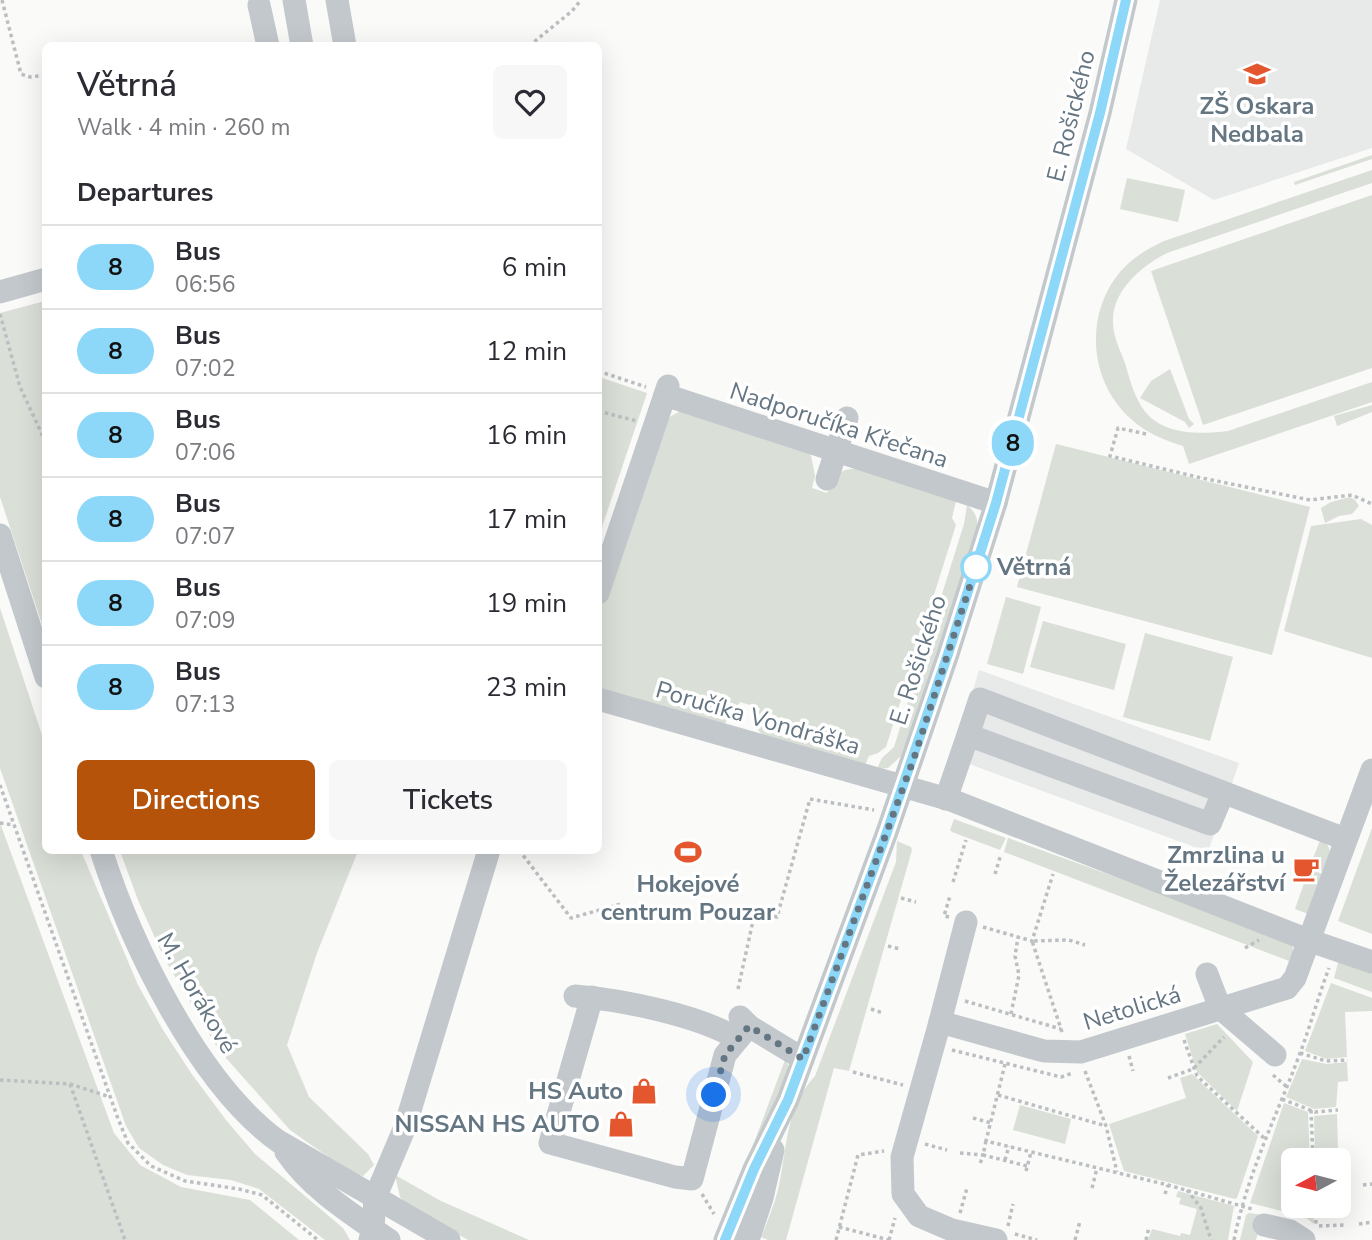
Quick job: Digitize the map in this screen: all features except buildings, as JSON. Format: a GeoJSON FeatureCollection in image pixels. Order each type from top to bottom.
{"type":"FeatureCollection","features":[{"type":"Feature","properties":{"kind":"street"},"geometry":{"type":"LineString","coordinates":[[294,0],[301,42]]}},
{"type":"Feature","properties":{"kind":"street"},"geometry":{"type":"LineString","coordinates":[[337,0],[344,42]]}},
{"type":"Feature","properties":{"kind":"street","name":"E. Rošického"},"geometry":{"type":"LineString","coordinates":[[721,1231],[778,1122],[904,786],[996,503],[1100,113],[1126,0]]}},
{"type":"Feature","properties":{"kind":"street"},"geometry":{"type":"LineString","coordinates":[[259,5],[267,42]]}},
{"type":"Feature","properties":{"kind":"street"},"geometry":{"type":"LineString","coordinates":[[0,292],[42,280]]}},
{"type":"Feature","properties":{"kind":"street"},"geometry":{"type":"LineString","coordinates":[[602,580],[662,391]]}},
{"type":"Feature","properties":{"kind":"street","name":"Nadporučíka Křečana"},"geometry":{"type":"LineString","coordinates":[[662,391],[835,452],[996,503]]}},
{"type":"Feature","properties":{"kind":"street"},"geometry":{"type":"LineString","coordinates":[[827,478],[847,418]]}},
{"type":"Feature","properties":{"kind":"street"},"geometry":{"type":"LineString","coordinates":[[0,535],[42,665]]}},
{"type":"Feature","properties":{"kind":"street"},"geometry":{"type":"LineString","coordinates":[[946,799],[980,699],[1345,839]]}},
{"type":"Feature","properties":{"kind":"street","name":"Poručíka Vondráška"},"geometry":{"type":"LineString","coordinates":[[602,700],[904,786]]}},
{"type":"Feature","properties":{"kind":"street"},"geometry":{"type":"LineString","coordinates":[[968,735],[1210,824],[1223,793]]}},
{"type":"Feature","properties":{"kind":"street","name":"Netolická"},"geometry":{"type":"LineString","coordinates":[[940,1023],[1044,1051],[1081,1052],[1287,988],[1295,978],[1372,770]]}},
{"type":"Feature","properties":{"kind":"street"},"geometry":{"type":"LineString","coordinates":[[904,786],[946,799],[1308,940],[1372,962]]}},
{"type":"Feature","properties":{"kind":"street","name":"M. Horákové"},"geometry":{"type":"LineString","coordinates":[[102,854],[112,885],[144,959],[202,1059],[254,1121],[278,1141],[449,1240]]}},
{"type":"Feature","properties":{"kind":"street"},"geometry":{"type":"LineString","coordinates":[[377,1236],[374,1198],[405,1126],[488,854]]}},
{"type":"Feature","properties":{"kind":"street"},"geometry":{"type":"LineString","coordinates":[[966,922],[902,1157],[902,1194],[919,1216],[952,1230],[996,1240]]}},
{"type":"Feature","properties":{"kind":"street"},"geometry":{"type":"LineString","coordinates":[[1208,974],[1220,1008],[1275,1055]]}},
{"type":"Feature","properties":{"kind":"street"},"geometry":{"type":"LineString","coordinates":[[742,1027],[725,1055],[692,1179],[574,1152],[550,1143],[584,996],[612,999],[718,1027],[742,1027],[803,1059]]}},
{"type":"Feature","properties":{"kind":"street","name":"E. Rošického"},"geometry":{"type":"LineString","coordinates":[[748,1240],[762,1198],[778,1122]]}},
{"type":"Feature","properties":{"kind":"street","name":"M. Horákové"},"geometry":{"type":"LineString","coordinates":[[278,1141],[305,1176],[377,1236]]}},
{"type":"Feature","properties":{"kind":"street"},"geometry":{"type":"LineString","coordinates":[[1264,1225],[1290,1231],[1304,1240]]}},
{"type":"Feature","properties":{"kind":"path"},"geometry":{"type":"LineString","coordinates":[[2,0],[21,74],[30,77],[42,76]]}},
{"type":"Feature","properties":{"kind":"path"},"geometry":{"type":"LineString","coordinates":[[533,42],[572,11],[581,0]]}},
{"type":"Feature","properties":{"kind":"path"},"geometry":{"type":"LineString","coordinates":[[0,314],[20,387],[42,434]]}},
{"type":"Feature","properties":{"kind":"path"},"geometry":{"type":"LineString","coordinates":[[602,372],[662,391]]}},
{"type":"Feature","properties":{"kind":"path"},"geometry":{"type":"LineString","coordinates":[[602,412],[638,421]]}},
{"type":"Feature","properties":{"kind":"path"},"geometry":{"type":"LineString","coordinates":[[1146,435],[1118,428],[1110,456],[1310,500],[1352,495],[1372,504]]}},
{"type":"Feature","properties":{"kind":"path"},"geometry":{"type":"LineString","coordinates":[[0,785],[128,1143],[151,1166],[185,1181],[262,1195],[318,1240]]}},
{"type":"Feature","properties":{"kind":"path"},"geometry":{"type":"LineString","coordinates":[[738,989],[755,912],[777,917],[810,799],[894,814]]}},
{"type":"Feature","properties":{"kind":"path"},"geometry":{"type":"LineString","coordinates":[[0,823],[14,825]]}},
{"type":"Feature","properties":{"kind":"path"},"geometry":{"type":"LineString","coordinates":[[953,882],[966,840]]}},
{"type":"Feature","properties":{"kind":"path"},"geometry":{"type":"LineString","coordinates":[[522,854],[571,918],[621,904]]}},
{"type":"Feature","properties":{"kind":"path"},"geometry":{"type":"LineString","coordinates":[[995,874],[1001,854]]}},
{"type":"Feature","properties":{"kind":"path"},"geometry":{"type":"LineString","coordinates":[[1053,874],[1032,942],[1069,1052],[1084,1067],[1106,1126],[1117,1172]]}},
{"type":"Feature","properties":{"kind":"path"},"geometry":{"type":"LineString","coordinates":[[950,896],[942,915],[1032,942],[1069,940],[1085,945]]}},
{"type":"Feature","properties":{"kind":"path"},"geometry":{"type":"LineString","coordinates":[[901,898],[916,902]]}},
{"type":"Feature","properties":{"kind":"path"},"geometry":{"type":"LineString","coordinates":[[1011,1014],[1019,975],[1015,957],[1018,937]]}},
{"type":"Feature","properties":{"kind":"path"},"geometry":{"type":"LineString","coordinates":[[888,946],[900,949]]}},
{"type":"Feature","properties":{"kind":"path"},"geometry":{"type":"LineString","coordinates":[[1234,1240],[1242,1206],[1265,1139],[1300,1053],[1333,958]]}},
{"type":"Feature","properties":{"kind":"path"},"geometry":{"type":"LineString","coordinates":[[947,995],[1061,1029]]}},
{"type":"Feature","properties":{"kind":"path"},"geometry":{"type":"LineString","coordinates":[[871,1009],[883,1013]]}},
{"type":"Feature","properties":{"kind":"path"},"geometry":{"type":"LineString","coordinates":[[1182,1033],[1193,1069],[1265,1139]]}},
{"type":"Feature","properties":{"kind":"path"},"geometry":{"type":"LineString","coordinates":[[1168,1078],[1193,1069],[1227,1034]]}},
{"type":"Feature","properties":{"kind":"path"},"geometry":{"type":"LineString","coordinates":[[1127,1050],[1133,1071]]}},
{"type":"Feature","properties":{"kind":"path"},"geometry":{"type":"LineString","coordinates":[[1300,1053],[1326,1061],[1348,1060]]}},
{"type":"Feature","properties":{"kind":"path"},"geometry":{"type":"LineString","coordinates":[[980,1164],[1005,1064]]}},
{"type":"Feature","properties":{"kind":"path"},"geometry":{"type":"LineString","coordinates":[[0,1080],[70,1084],[110,1097]]}},
{"type":"Feature","properties":{"kind":"path"},"geometry":{"type":"LineString","coordinates":[[70,1084],[125,1240]]}},
{"type":"Feature","properties":{"kind":"path"},"geometry":{"type":"LineString","coordinates":[[998,1096],[1106,1126]]}},
{"type":"Feature","properties":{"kind":"path"},"geometry":{"type":"LineString","coordinates":[[1282,1098],[1311,1110],[1338,1110]]}},
{"type":"Feature","properties":{"kind":"path"},"geometry":{"type":"LineString","coordinates":[[1311,1110],[1313,1148]]}},
{"type":"Feature","properties":{"kind":"path"},"geometry":{"type":"LineString","coordinates":[[973,1118],[991,1123]]}},
{"type":"Feature","properties":{"kind":"path"},"geometry":{"type":"LineString","coordinates":[[986,1142],[1117,1172],[1269,1213],[1264,1225]]}},
{"type":"Feature","properties":{"kind":"path"},"geometry":{"type":"LineString","coordinates":[[1005,1160],[1009,1146]]}},
{"type":"Feature","properties":{"kind":"path"},"geometry":{"type":"LineString","coordinates":[[836,1240],[858,1155],[894,1149]]}},
{"type":"Feature","properties":{"kind":"path"},"geometry":{"type":"LineString","coordinates":[[960,1153],[983,1155],[1027,1168],[1031,1152]]}},
{"type":"Feature","properties":{"kind":"path"},"geometry":{"type":"LineString","coordinates":[[1092,1188],[1097,1168]]}},
{"type":"Feature","properties":{"kind":"path"},"geometry":{"type":"LineString","coordinates":[[1363,1185],[1372,1184]]}},
{"type":"Feature","properties":{"kind":"path"},"geometry":{"type":"LineString","coordinates":[[1165,1194],[1168,1185]]}},
{"type":"Feature","properties":{"kind":"path"},"geometry":{"type":"LineString","coordinates":[[958,1220],[967,1188]]}},
{"type":"Feature","properties":{"kind":"path"},"geometry":{"type":"LineString","coordinates":[[1187,1190],[1201,1208],[1211,1240]]}},
{"type":"Feature","properties":{"kind":"path"},"geometry":{"type":"LineString","coordinates":[[691,1191],[702,1193],[721,1231]]}},
{"type":"Feature","properties":{"kind":"path"},"geometry":{"type":"LineString","coordinates":[[1013,1204],[1006,1232],[1037,1240]]}},
{"type":"Feature","properties":{"kind":"path"},"geometry":{"type":"LineString","coordinates":[[1316,1218],[1316,1226],[1346,1225]]}},
{"type":"Feature","properties":{"kind":"path"},"geometry":{"type":"LineString","coordinates":[[1075,1240],[1080,1222]]}},
{"type":"Feature","properties":{"kind":"path"},"geometry":{"type":"LineString","coordinates":[[1359,1224],[1372,1222]]}},
{"type":"Feature","properties":{"kind":"path"},"geometry":{"type":"LineString","coordinates":[[839,1227],[889,1240]]}},
{"type":"Feature","properties":{"kind":"path"},"geometry":{"type":"LineString","coordinates":[[1146,1240],[1149,1227]]}},
{"type":"Feature","properties":{"kind":"shaded area","name":"ZŠ Oskara Nedbala"},"geometry":{"type":"Polygon","coordinates":[[[1160,0],[1372,0],[1372,148],[1214,200],[1126,149],[1160,0]]]}},
{"type":"Feature","properties":{"kind":"shaded area"},"geometry":{"type":"Polygon","coordinates":[[[1372,155],[1372,159],[1295,185],[1294,182],[1372,155]]]}},
{"type":"Feature","properties":{"kind":"shaded area"},"geometry":{"type":"Polygon","coordinates":[[[1372,170],[1372,183],[1157,258],[1130,280],[1123,290],[1114,310],[1113,322],[1115,338],[1131,384],[1147,414],[1157,422],[1179,431],[1228,431],[1372,382],[1372,402],[1189,464],[1183,446],[1156,435],[1131,419],[1117,404],[1106,386],[1096,348],[1101,308],[1108,289],[1120,272],[1140,254],[1164,241],[1372,170]]]}},
{"type":"Feature","properties":{"kind":"shaded area"},"geometry":{"type":"Polygon","coordinates":[[[1127,178],[1185,190],[1178,222],[1120,209],[1127,178]]]}},
{"type":"Feature","properties":{"kind":"shaded area"},"geometry":{"type":"Polygon","coordinates":[[[1372,195],[1372,368],[1203,425],[1151,271],[1372,195]]]}},
{"type":"Feature","properties":{"kind":"shaded area"},"geometry":{"type":"Polygon","coordinates":[[[42,302],[42,624],[0,497],[0,313],[42,302]]]}},
{"type":"Feature","properties":{"kind":"shaded area"},"geometry":{"type":"Polygon","coordinates":[[[1170,369],[1189,419],[1194,424],[1189,428],[1185,422],[1140,398],[1151,381],[1170,369]]]}},
{"type":"Feature","properties":{"kind":"shaded area"},"geometry":{"type":"Polygon","coordinates":[[[602,378],[647,393],[602,527],[602,378]]]}},
{"type":"Feature","properties":{"kind":"shaded area"},"geometry":{"type":"Polygon","coordinates":[[[1372,405],[1372,412],[1337,426],[1334,416],[1372,405]]]}},
{"type":"Feature","properties":{"kind":"shaded area"},"geometry":{"type":"Polygon","coordinates":[[[680,411],[801,449],[811,455],[815,476],[812,488],[827,493],[840,473],[855,469],[956,501],[952,518],[956,525],[886,747],[869,756],[865,765],[764,736],[757,727],[760,708],[740,702],[735,713],[724,724],[602,695],[602,600],[668,418],[680,411]]]}},
{"type":"Feature","properties":{"kind":"shaded area"},"geometry":{"type":"Polygon","coordinates":[[[1056,444],[1310,507],[1272,655],[1017,587],[1056,444]]]}},
{"type":"Feature","properties":{"kind":"shaded area"},"geometry":{"type":"Polygon","coordinates":[[[1350,497],[1359,506],[1352,514],[1339,516],[1325,523],[1321,508],[1350,497]]]}},
{"type":"Feature","properties":{"kind":"shaded area"},"geometry":{"type":"Polygon","coordinates":[[[967,505],[977,519],[976,536],[901,756],[888,768],[877,769],[882,758],[894,747],[964,524],[967,505]]]}},
{"type":"Feature","properties":{"kind":"shaded area"},"geometry":{"type":"Polygon","coordinates":[[[1361,519],[1372,525],[1372,658],[1284,631],[1311,526],[1361,519]]]}},
{"type":"Feature","properties":{"kind":"shaded area"},"geometry":{"type":"Polygon","coordinates":[[[1006,597],[1041,607],[1023,674],[987,664],[1006,597]]]}},
{"type":"Feature","properties":{"kind":"shaded area"},"geometry":{"type":"Polygon","coordinates":[[[0,608],[42,735],[42,854],[82,854],[138,985],[191,1073],[255,1154],[343,1228],[350,1240],[325,1240],[259,1189],[231,1180],[187,1175],[163,1165],[139,1148],[126,1126],[0,768],[0,608]]]}},
{"type":"Feature","properties":{"kind":"shaded area"},"geometry":{"type":"Polygon","coordinates":[[[1043,621],[1126,644],[1114,690],[1030,667],[1043,621]]]}},
{"type":"Feature","properties":{"kind":"shaded area"},"geometry":{"type":"Polygon","coordinates":[[[1145,633],[1233,657],[1210,741],[1123,717],[1145,633]]]}},
{"type":"Feature","properties":{"kind":"shaded area"},"geometry":{"type":"Polygon","coordinates":[[[979,670],[1239,763],[1208,852],[953,758],[979,670]]]}},
{"type":"Feature","properties":{"kind":"shaded area"},"geometry":{"type":"Polygon","coordinates":[[[954,819],[1006,838],[1000,850],[952,832],[950,830],[954,819]]]}},
{"type":"Feature","properties":{"kind":"shaded area"},"geometry":{"type":"Polygon","coordinates":[[[0,823],[114,1133],[140,1165],[181,1187],[250,1200],[299,1240],[0,1240],[0,823]]]}},
{"type":"Feature","properties":{"kind":"shaded area"},"geometry":{"type":"Polygon","coordinates":[[[1372,828],[1372,934],[1338,921],[1372,828]]]}},
{"type":"Feature","properties":{"kind":"shaded area"},"geometry":{"type":"Polygon","coordinates":[[[1008,838],[1288,939],[1293,947],[1292,955],[1289,961],[1004,852],[1008,838]]]}},
{"type":"Feature","properties":{"kind":"shaded area"},"geometry":{"type":"Polygon","coordinates":[[[1321,838],[1329,850],[1326,873],[1310,866],[1321,838]]]}},
{"type":"Feature","properties":{"kind":"shaded area"},"geometry":{"type":"Polygon","coordinates":[[[897,841],[912,850],[849,1071],[834,1068],[786,1240],[768,1240],[761,1237],[778,1190],[792,1115],[805,1088],[815,1076],[896,862],[897,841]]]}},
{"type":"Feature","properties":{"kind":"shaded area"},"geometry":{"type":"Polygon","coordinates":[[[121,854],[357,854],[317,953],[287,1045],[309,1097],[368,1154],[374,1165],[363,1176],[351,1173],[290,1130],[218,1049],[164,958],[121,854]]]}},
{"type":"Feature","properties":{"kind":"shaded area"},"geometry":{"type":"Polygon","coordinates":[[[1309,869],[1325,875],[1308,914],[1295,909],[1309,869]]]}},
{"type":"Feature","properties":{"kind":"shaded area"},"geometry":{"type":"Polygon","coordinates":[[[1339,959],[1372,972],[1372,992],[1334,978],[1339,959]]]}},
{"type":"Feature","properties":{"kind":"shaded area"},"geometry":{"type":"Polygon","coordinates":[[[1331,983],[1372,998],[1372,1011],[1345,1012],[1347,1057],[1327,1059],[1305,1051],[1331,983]]]}},
{"type":"Feature","properties":{"kind":"shaded area"},"geometry":{"type":"Polygon","coordinates":[[[1217,1024],[1253,1062],[1237,1111],[1197,1072],[1185,1034],[1217,1024]]]}},
{"type":"Feature","properties":{"kind":"shaded area"},"geometry":{"type":"Polygon","coordinates":[[[1302,1059],[1327,1064],[1347,1062],[1348,1081],[1338,1082],[1336,1107],[1314,1109],[1286,1097],[1302,1059]]]}},
{"type":"Feature","properties":{"kind":"shaded area"},"geometry":{"type":"Polygon","coordinates":[[[785,1060],[788,1065],[787,1082],[743,1172],[785,1060]]]}},
{"type":"Feature","properties":{"kind":"shaded area"},"geometry":{"type":"Polygon","coordinates":[[[1192,1074],[1258,1136],[1235,1199],[1124,1171],[1109,1124],[1186,1098],[1180,1078],[1192,1074]]]}},
{"type":"Feature","properties":{"kind":"shaded area"},"geometry":{"type":"Polygon","coordinates":[[[1284,1103],[1308,1112],[1310,1148],[1281,1148],[1281,1211],[1250,1203],[1284,1103]]]}},
{"type":"Feature","properties":{"kind":"shaded area"},"geometry":{"type":"Polygon","coordinates":[[[1020,1105],[1071,1119],[1065,1144],[1013,1130],[1020,1105]]]}},
{"type":"Feature","properties":{"kind":"shaded area"},"geometry":{"type":"Polygon","coordinates":[[[1337,1114],[1338,1148],[1315,1148],[1314,1116],[1337,1114]]]}},
{"type":"Feature","properties":{"kind":"shaded area"},"geometry":{"type":"Polygon","coordinates":[[[395,1175],[441,1201],[529,1240],[468,1240],[407,1205],[400,1197],[395,1175]]]}},
{"type":"Feature","properties":{"kind":"shaded area"},"geometry":{"type":"Polygon","coordinates":[[[1178,1191],[1234,1206],[1228,1240],[1148,1240],[1152,1229],[1180,1236],[1181,1233],[1190,1235],[1197,1209],[1179,1204],[1181,1198],[1176,1197],[1178,1191]]]}},
{"type":"Feature","properties":{"kind":"shaded area"},"geometry":{"type":"Polygon","coordinates":[[[1246,1215],[1263,1215],[1256,1240],[1240,1240],[1246,1215]]]}},
{"type":"Feature","properties":{"kind":"bus line","name":"8"},"geometry":{"type":"LineString","coordinates":[[725,1240],[754,1169],[788,1100],[914,758],[948,654],[996,503],[1100,113],[1126,0]]}},
{"type":"Feature","properties":{"kind":"place","name":"ZŠ Oskara Nedbala"},"geometry":{"type":"Point","coordinates":[1257,74]}},
{"type":"Feature","properties":{"kind":"place","name":"Větrná"},"geometry":{"type":"Point","coordinates":[976,567]}},
{"type":"Feature","properties":{"kind":"place","name":"Hokejové centrum Pouzar"},"geometry":{"type":"Point","coordinates":[688,852]}},
{"type":"Feature","properties":{"kind":"place","name":"Zmrzlina u Železářství"},"geometry":{"type":"Point","coordinates":[1306,869]}},
{"type":"Feature","properties":{"kind":"place","name":"HS Auto"},"geometry":{"type":"Point","coordinates":[644,1091]}},
{"type":"Feature","properties":{"kind":"place","name":"NISSAN HS AUTO"},"geometry":{"type":"Point","coordinates":[621,1124]}},
{"type":"Feature","properties":{"kind":"route"},"geometry":{"type":"LineString","coordinates":[[714,1095],[725,1055],[749,1026],[803,1059],[914,758],[976,567]]}}]}
